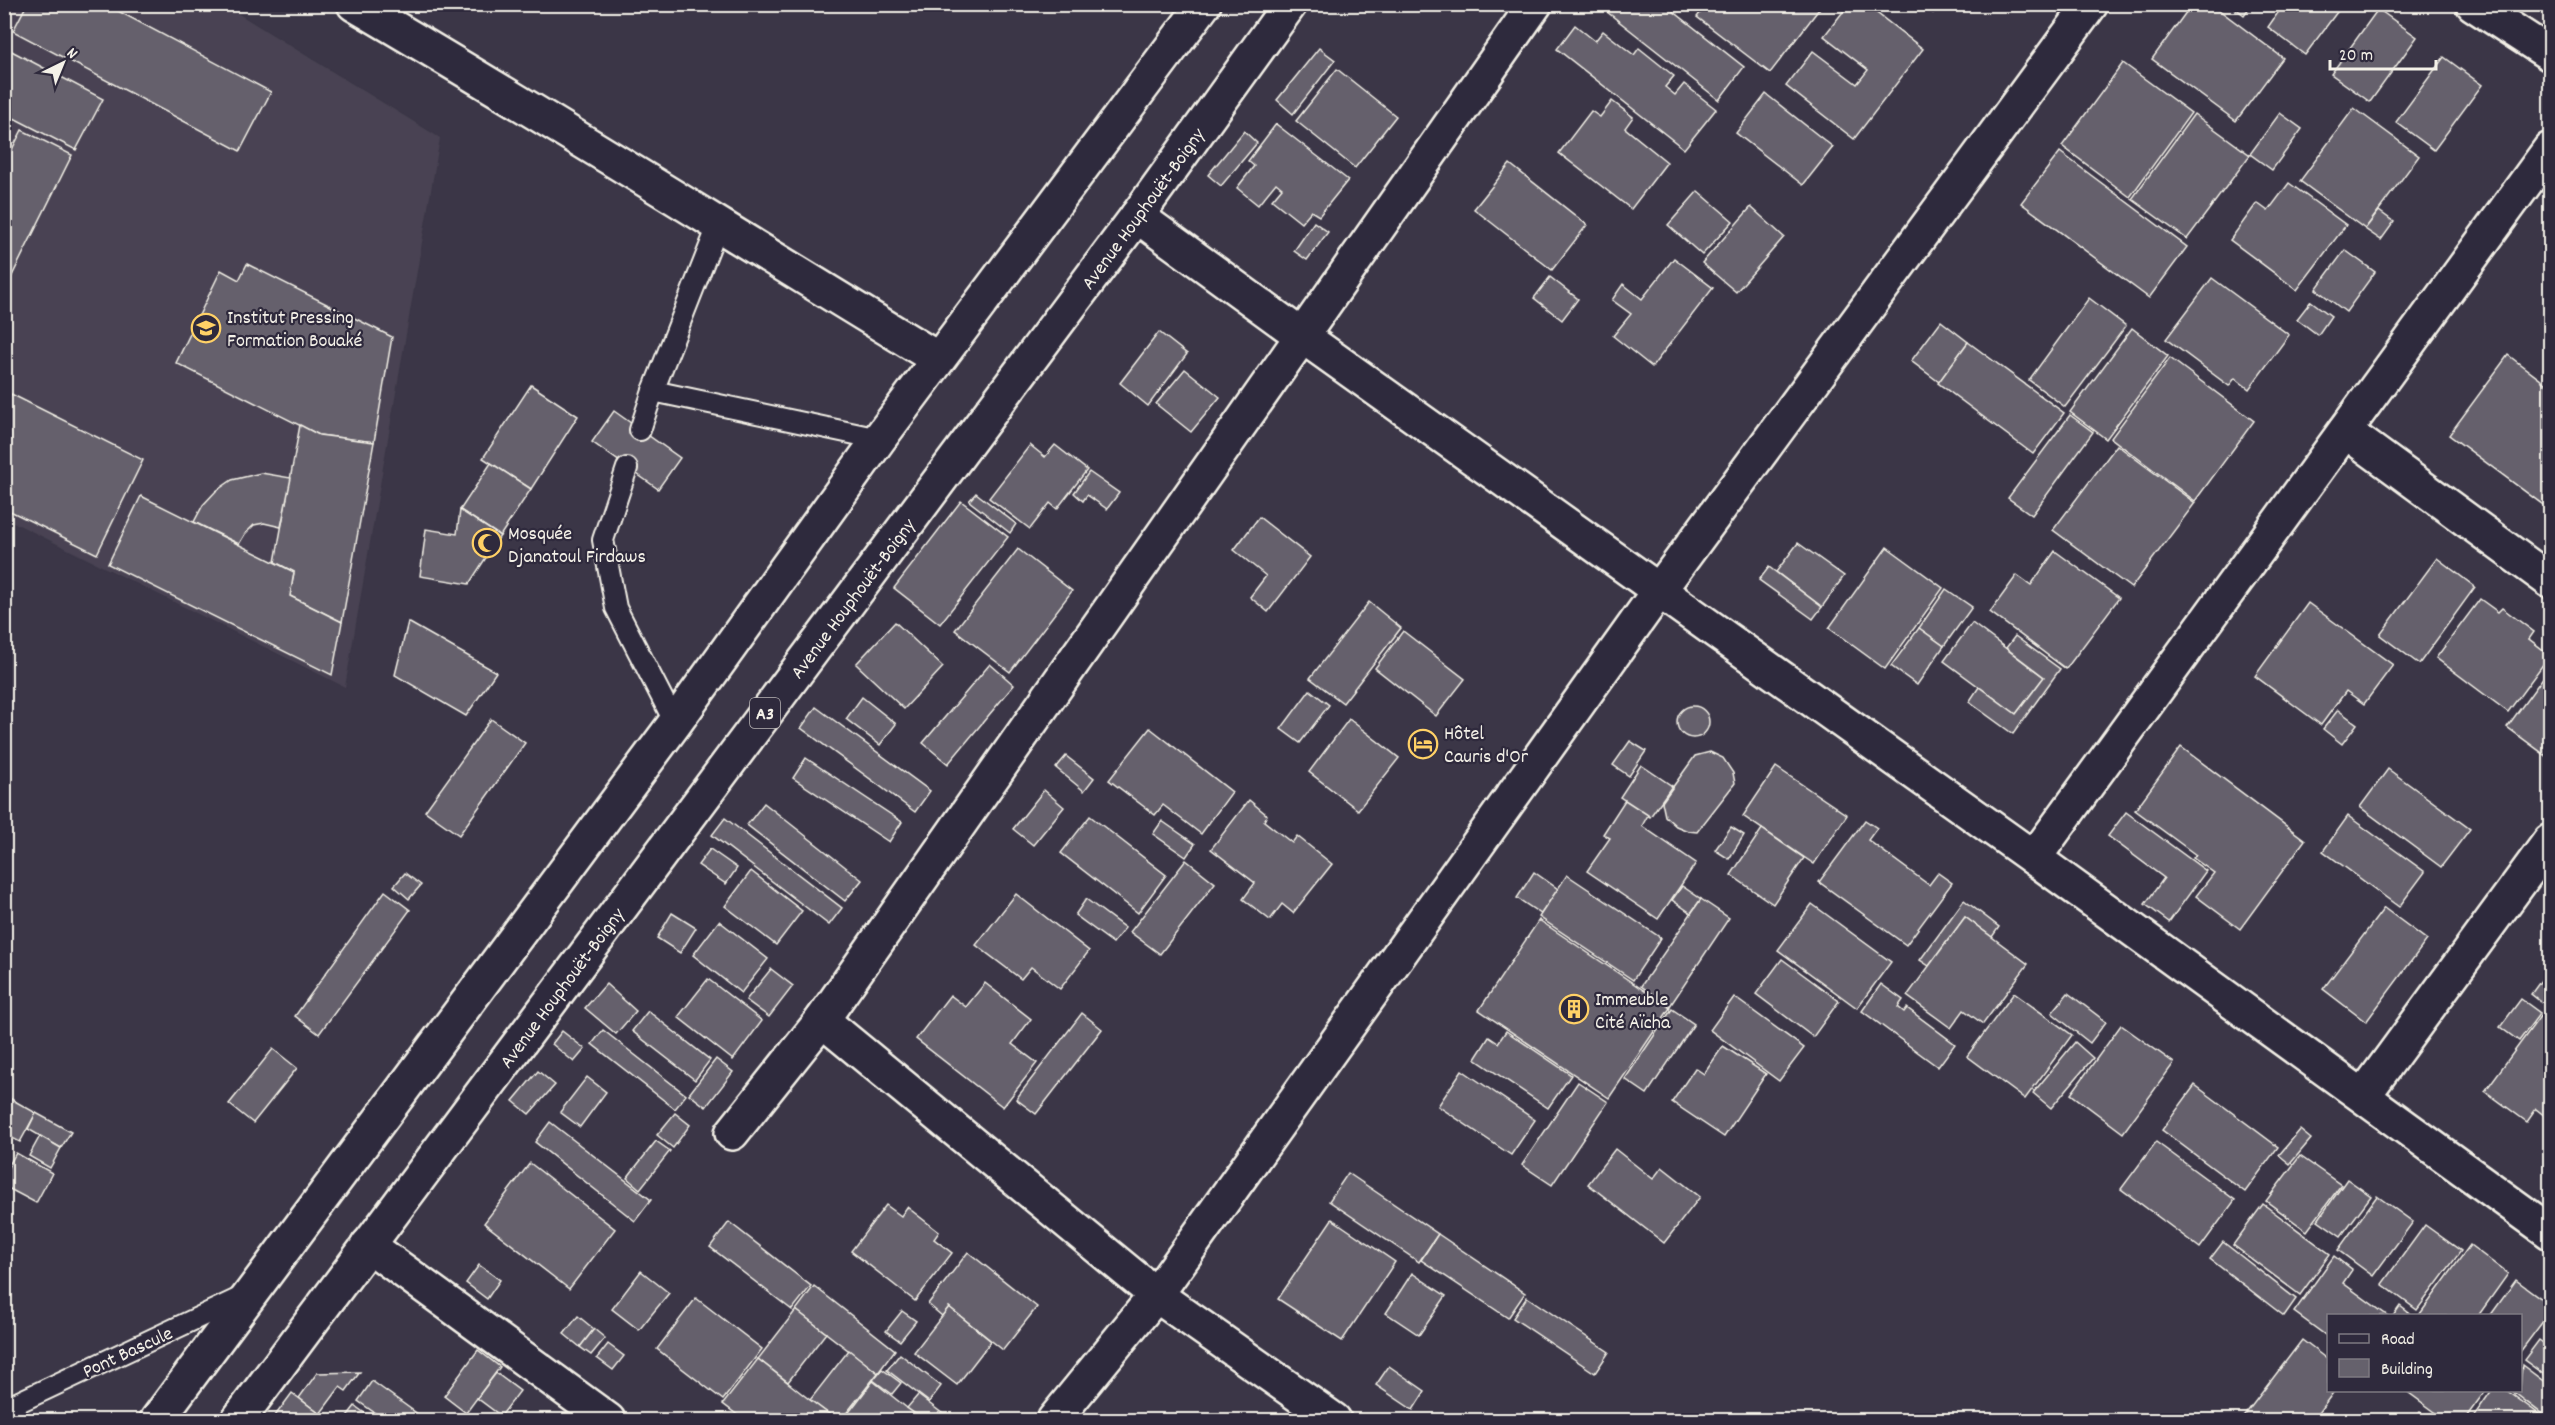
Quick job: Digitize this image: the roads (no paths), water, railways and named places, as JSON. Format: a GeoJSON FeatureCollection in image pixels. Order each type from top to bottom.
{"type":"FeatureCollection","features":[{"type":"Feature","properties":{"kind":"main road"},"geometry":{"type":"LineString","coordinates":[[354,4],[478,76],[718,226],[938,359]]}},
{"type":"Feature","properties":{"kind":"main road"},"geometry":{"type":"LineString","coordinates":[[157,1420],[249,1293],[675,723],[938,359],[1204,4]]}},
{"type":"Feature","properties":{"kind":"main road","name":"Avenue Houphouët-Boigny"},"geometry":{"type":"LineString","coordinates":[[238,1420],[1137,216],[1290,4]]}},
{"type":"Feature","properties":{"kind":"main road"},"geometry":{"type":"LineString","coordinates":[[732,1133],[822,1020],[1535,4]]}},
{"type":"Feature","properties":{"kind":"main road"},"geometry":{"type":"LineString","coordinates":[[1054,1420],[1156,1295],[1659,589],[2091,4]]}},
{"type":"Feature","properties":{"kind":"main road"},"geometry":{"type":"LineString","coordinates":[[2473,4],[2550,54]]}},
{"type":"Feature","properties":{"kind":"main road"},"geometry":{"type":"LineString","coordinates":[[2034,858],[2550,149]]}},
{"type":"Feature","properties":{"kind":"main road"},"geometry":{"type":"LineString","coordinates":[[1137,216],[2364,1095],[2550,1232]]}},
{"type":"Feature","properties":{"kind":"main road"},"geometry":{"type":"LineString","coordinates":[[2345,431],[2550,581]]}},
{"type":"Feature","properties":{"kind":"main road"},"geometry":{"type":"LineString","coordinates":[[2364,1095],[2550,841]]}},
{"type":"Feature","properties":{"kind":"main road"},"geometry":{"type":"LineString","coordinates":[[822,1020],[1156,1295],[1334,1420]]}},
{"type":"Feature","properties":{"kind":"main road"},"geometry":{"type":"LineString","coordinates":[[368,1245],[608,1420]]}},
{"type":"Feature","properties":{"kind":"lane"},"geometry":{"type":"LineString","coordinates":[[640,430],[718,226]]}},
{"type":"Feature","properties":{"kind":"lane"},"geometry":{"type":"LineString","coordinates":[[653,391],[879,439]]}},
{"type":"Feature","properties":{"kind":"lane"},"geometry":{"type":"LineString","coordinates":[[627,468],[603,540],[616,608],[675,723]]}},
{"type":"Feature","properties":{"kind":"lane","name":"Pont Bascule"},"geometry":{"type":"LineString","coordinates":[[4,1409],[249,1293]]}},
{"type":"Feature","properties":{"kind":"place","name":"Institut Pressing Formation Bouaké"},"geometry":{"type":"Point","coordinates":[206,328]}},
{"type":"Feature","properties":{"kind":"place","name":"Mosquée Djanatoul Firdaws"},"geometry":{"type":"Point","coordinates":[487,543]}},
{"type":"Feature","properties":{"kind":"place","name":"Hôtel Cauris d'Or"},"geometry":{"type":"Point","coordinates":[1423,744]}},
{"type":"Feature","properties":{"kind":"place","name":"Immeuble Cité Aïcha"},"geometry":{"type":"Point","coordinates":[1574,1009]}}]}
